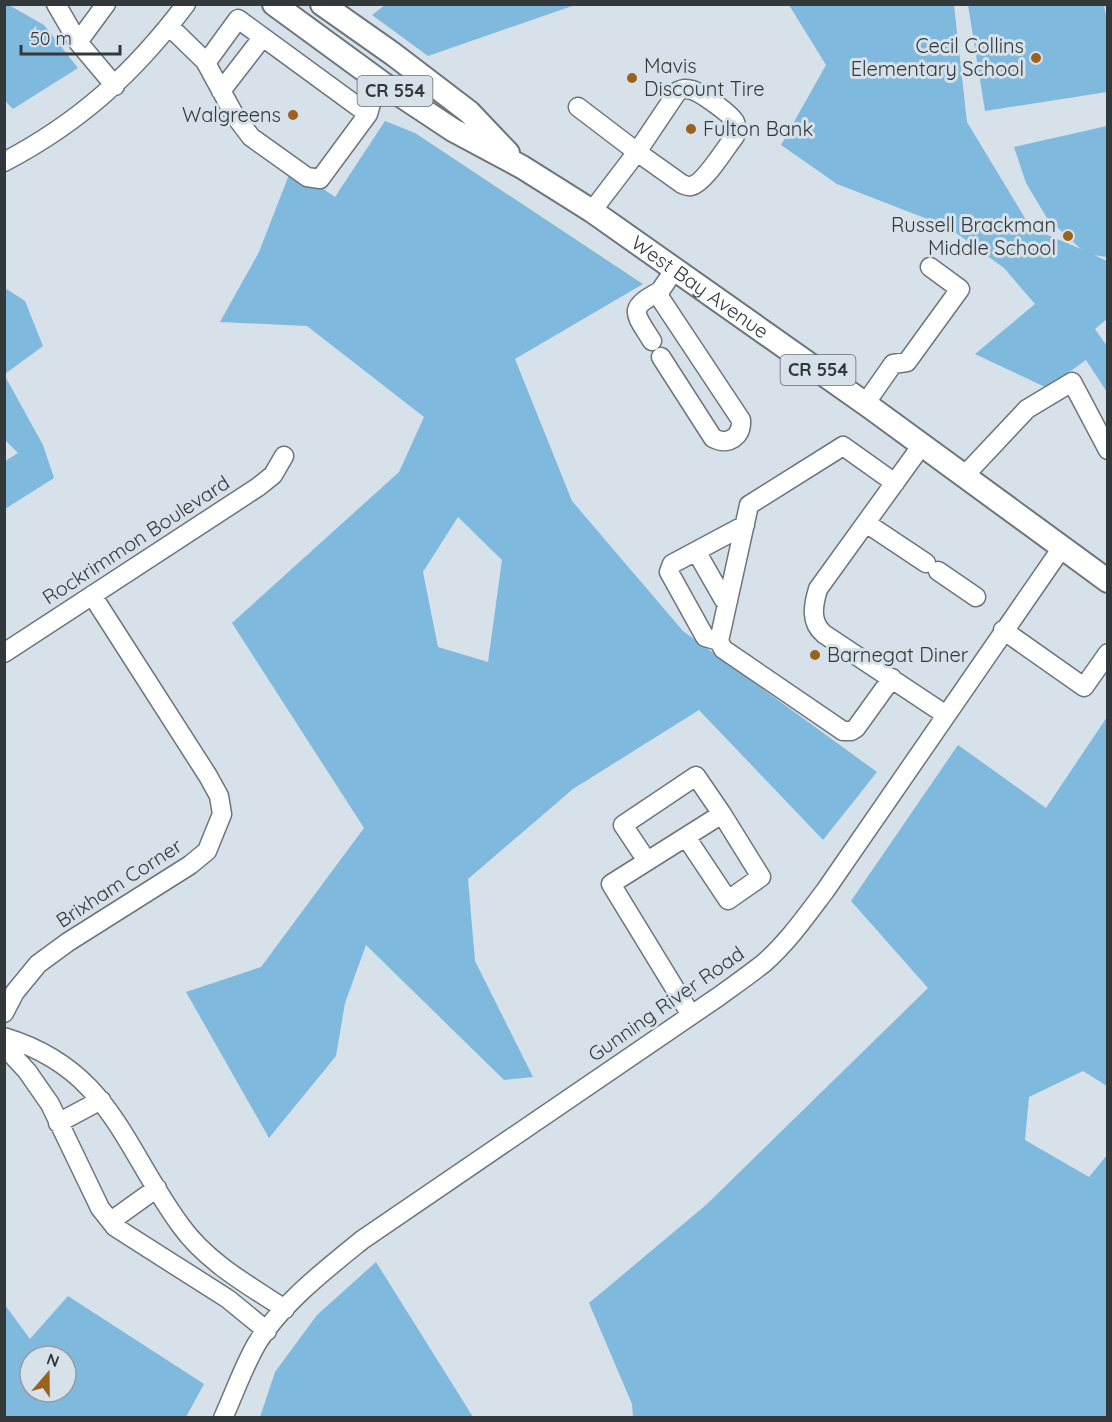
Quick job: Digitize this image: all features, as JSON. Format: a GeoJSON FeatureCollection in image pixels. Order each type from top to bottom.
{"type":"FeatureCollection","features":[{"type":"Feature","properties":{"kind":"main road","name":"West Bay Avenue"},"geometry":{"type":"LineString","coordinates":[[274,4],[390,88],[453,130],[522,167],[592,211],[865,404],[1107,581]]}},
{"type":"Feature","properties":{"kind":"main road","name":"West Bay Avenue"},"geometry":{"type":"LineString","coordinates":[[322,4],[469,112],[522,167]]}},
{"type":"Feature","properties":{"kind":"main road"},"geometry":{"type":"LineString","coordinates":[[390,88],[398,79],[410,80],[446,94]]}},
{"type":"Feature","properties":{"kind":"street"},"geometry":{"type":"LineString","coordinates":[[56,4],[78,42],[115,86]]}},
{"type":"Feature","properties":{"kind":"street"},"geometry":{"type":"LineString","coordinates":[[78,42],[105,4]]}},
{"type":"Feature","properties":{"kind":"street"},"geometry":{"type":"LineString","coordinates":[[4,162],[40,143],[92,106],[115,86],[186,4]]}},
{"type":"Feature","properties":{"kind":"street"},"geometry":{"type":"LineString","coordinates":[[206,63],[238,19],[368,114]]}},
{"type":"Feature","properties":{"kind":"street"},"geometry":{"type":"LineString","coordinates":[[169,26],[206,63],[235,116],[251,137],[307,177],[320,179],[368,114],[373,97],[390,88]]}},
{"type":"Feature","properties":{"kind":"street"},"geometry":{"type":"LineString","coordinates":[[221,91],[262,38]]}},
{"type":"Feature","properties":{"kind":"street"},"geometry":{"type":"LineString","coordinates":[[578,107],[637,152],[682,184],[690,187],[705,176],[735,136],[735,122],[694,90],[685,88],[678,91],[637,152],[592,211]]}},
{"type":"Feature","properties":{"kind":"street"},"geometry":{"type":"LineString","coordinates":[[865,404],[893,364],[906,362],[960,289],[930,267]]}},
{"type":"Feature","properties":{"kind":"street"},"geometry":{"type":"LineString","coordinates":[[660,291],[663,305],[741,420],[738,434],[728,442],[720,442],[713,438],[636,316],[636,308],[640,302],[660,291],[675,269]]}},
{"type":"Feature","properties":{"kind":"street"},"geometry":{"type":"LineString","coordinates":[[964,476],[1027,409],[1072,382],[1107,450]]}},
{"type":"Feature","properties":{"kind":"street"},"geometry":{"type":"LineString","coordinates":[[922,445],[818,590],[813,603],[813,615],[818,628],[824,634],[946,715]]}},
{"type":"Feature","properties":{"kind":"street"},"geometry":{"type":"LineString","coordinates":[[892,678],[856,728],[843,731],[723,649],[719,641],[749,505],[843,446],[895,483]]}},
{"type":"Feature","properties":{"kind":"street","name":"Rockrimmon Boulevard"},"geometry":{"type":"LineString","coordinates":[[4,653],[258,487],[273,475],[284,456]]}},
{"type":"Feature","properties":{"kind":"street"},"geometry":{"type":"LineString","coordinates":[[866,523],[976,597]]}},
{"type":"Feature","properties":{"kind":"street"},"geometry":{"type":"LineString","coordinates":[[719,641],[705,637],[669,572],[672,564],[745,525]]}},
{"type":"Feature","properties":{"kind":"street","name":"Gunning River Road"},"geometry":{"type":"LineString","coordinates":[[223,1418],[256,1345],[285,1309],[325,1270],[362,1240],[764,963],[799,927],[1061,549]]}},
{"type":"Feature","properties":{"kind":"street"},"geometry":{"type":"LineString","coordinates":[[696,551],[724,600],[728,601]]}},
{"type":"Feature","properties":{"kind":"street","name":"Brixham Corner"},"geometry":{"type":"LineString","coordinates":[[4,1013],[15,992],[38,964],[68,942],[190,865],[207,851],[222,814],[219,796],[208,776],[92,595]]}},
{"type":"Feature","properties":{"kind":"street"},"geometry":{"type":"LineString","coordinates":[[1003,630],[1084,687],[1107,653]]}},
{"type":"Feature","properties":{"kind":"street"},"geometry":{"type":"LineString","coordinates":[[647,861],[623,825],[696,776],[761,877],[728,900],[686,837]]}},
{"type":"Feature","properties":{"kind":"street"},"geometry":{"type":"LineString","coordinates":[[691,1015],[611,884],[722,814]]}},
{"type":"Feature","properties":{"kind":"street"},"geometry":{"type":"LineString","coordinates":[[4,1037],[23,1043],[63,1064],[89,1085],[114,1118],[181,1227],[225,1269],[285,1309]]}},
{"type":"Feature","properties":{"kind":"street"},"geometry":{"type":"LineString","coordinates":[[4,1046],[27,1071],[50,1104],[100,1208],[115,1227],[228,1299],[267,1331]]}},
{"type":"Feature","properties":{"kind":"street"},"geometry":{"type":"LineString","coordinates":[[58,1123],[101,1100]]}},
{"type":"Feature","properties":{"kind":"street"},"geometry":{"type":"LineString","coordinates":[[111,1221],[157,1188]]}},
{"type":"Feature","properties":{"kind":"street"},"geometry":{"type":"LineString","coordinates":[[183,1270],[200,1247]]}},
{"type":"Feature","properties":{"kind":"shaded area"},"geometry":{"type":"Polygon","coordinates":[[[7,4],[44,25],[78,68],[13,109],[5,101],[4,5],[7,4]]]}},
{"type":"Feature","properties":{"kind":"shaded area"},"geometry":{"type":"Polygon","coordinates":[[[385,5],[575,5],[428,56],[372,15],[385,5]]]}},
{"type":"Feature","properties":{"kind":"shaded area"},"geometry":{"type":"Polygon","coordinates":[[[789,5],[954,5],[967,122],[1031,228],[1081,249],[1047,218],[1026,183],[1014,147],[1107,126],[1107,257],[1094,255],[1107,261],[1107,319],[1095,329],[1107,346],[1107,392],[1086,360],[1047,388],[975,354],[1035,304],[1004,268],[948,227],[837,184],[781,145],[826,65],[789,5]]]}},
{"type":"Feature","properties":{"kind":"shaded area","name":"Cecil Collins Elementary School"},"geometry":{"type":"Polygon","coordinates":[[[968,5],[1104,5],[1108,26],[1107,92],[985,111],[968,5]]]}},
{"type":"Feature","properties":{"kind":"shaded area"},"geometry":{"type":"Polygon","coordinates":[[[385,121],[415,133],[643,284],[515,359],[572,501],[683,631],[877,772],[823,840],[699,710],[573,789],[468,879],[475,961],[533,1077],[504,1080],[366,945],[345,1003],[336,1056],[269,1138],[186,992],[261,967],[364,828],[232,623],[399,472],[424,417],[307,326],[220,322],[259,252],[292,167],[335,197],[385,121]],[[458,517],[423,572],[438,647],[488,662],[502,560],[458,517]]]}},
{"type":"Feature","properties":{"kind":"shaded area"},"geometry":{"type":"Polygon","coordinates":[[[5,288],[25,301],[43,346],[5,374],[5,288]]]}},
{"type":"Feature","properties":{"kind":"shaded area"},"geometry":{"type":"Polygon","coordinates":[[[5,376],[43,445],[54,478],[5,509],[5,461],[18,453],[5,440],[5,376]]]}},
{"type":"Feature","properties":{"kind":"shaded area"},"geometry":{"type":"Polygon","coordinates":[[[1107,717],[1107,1086],[1083,1071],[1029,1097],[1025,1140],[1089,1177],[1107,1155],[1107,1417],[633,1417],[632,1404],[589,1303],[706,1205],[928,988],[851,901],[958,745],[1046,808],[1107,717]]]}},
{"type":"Feature","properties":{"kind":"shaded area"},"geometry":{"type":"Polygon","coordinates":[[[376,1262],[473,1417],[260,1417],[275,1372],[317,1315],[376,1262]]]}},
{"type":"Feature","properties":{"kind":"shaded area"},"geometry":{"type":"Polygon","coordinates":[[[68,1296],[204,1384],[186,1417],[5,1417],[5,1305],[30,1339],[68,1296]]]}},
{"type":"Feature","properties":{"kind":"place","name":"Cecil Collins Elementary School"},"geometry":{"type":"Point","coordinates":[1036,58]}},
{"type":"Feature","properties":{"kind":"place","name":"Mavis Discount Tire"},"geometry":{"type":"Point","coordinates":[632,78]}},
{"type":"Feature","properties":{"kind":"place","name":"Walgreens"},"geometry":{"type":"Point","coordinates":[293,115]}},
{"type":"Feature","properties":{"kind":"place","name":"Fulton Bank"},"geometry":{"type":"Point","coordinates":[691,129]}},
{"type":"Feature","properties":{"kind":"place","name":"Russell Brackman Middle School"},"geometry":{"type":"Point","coordinates":[1068,236]}},
{"type":"Feature","properties":{"kind":"place","name":"Barnegat Diner"},"geometry":{"type":"Point","coordinates":[815,655]}}]}
